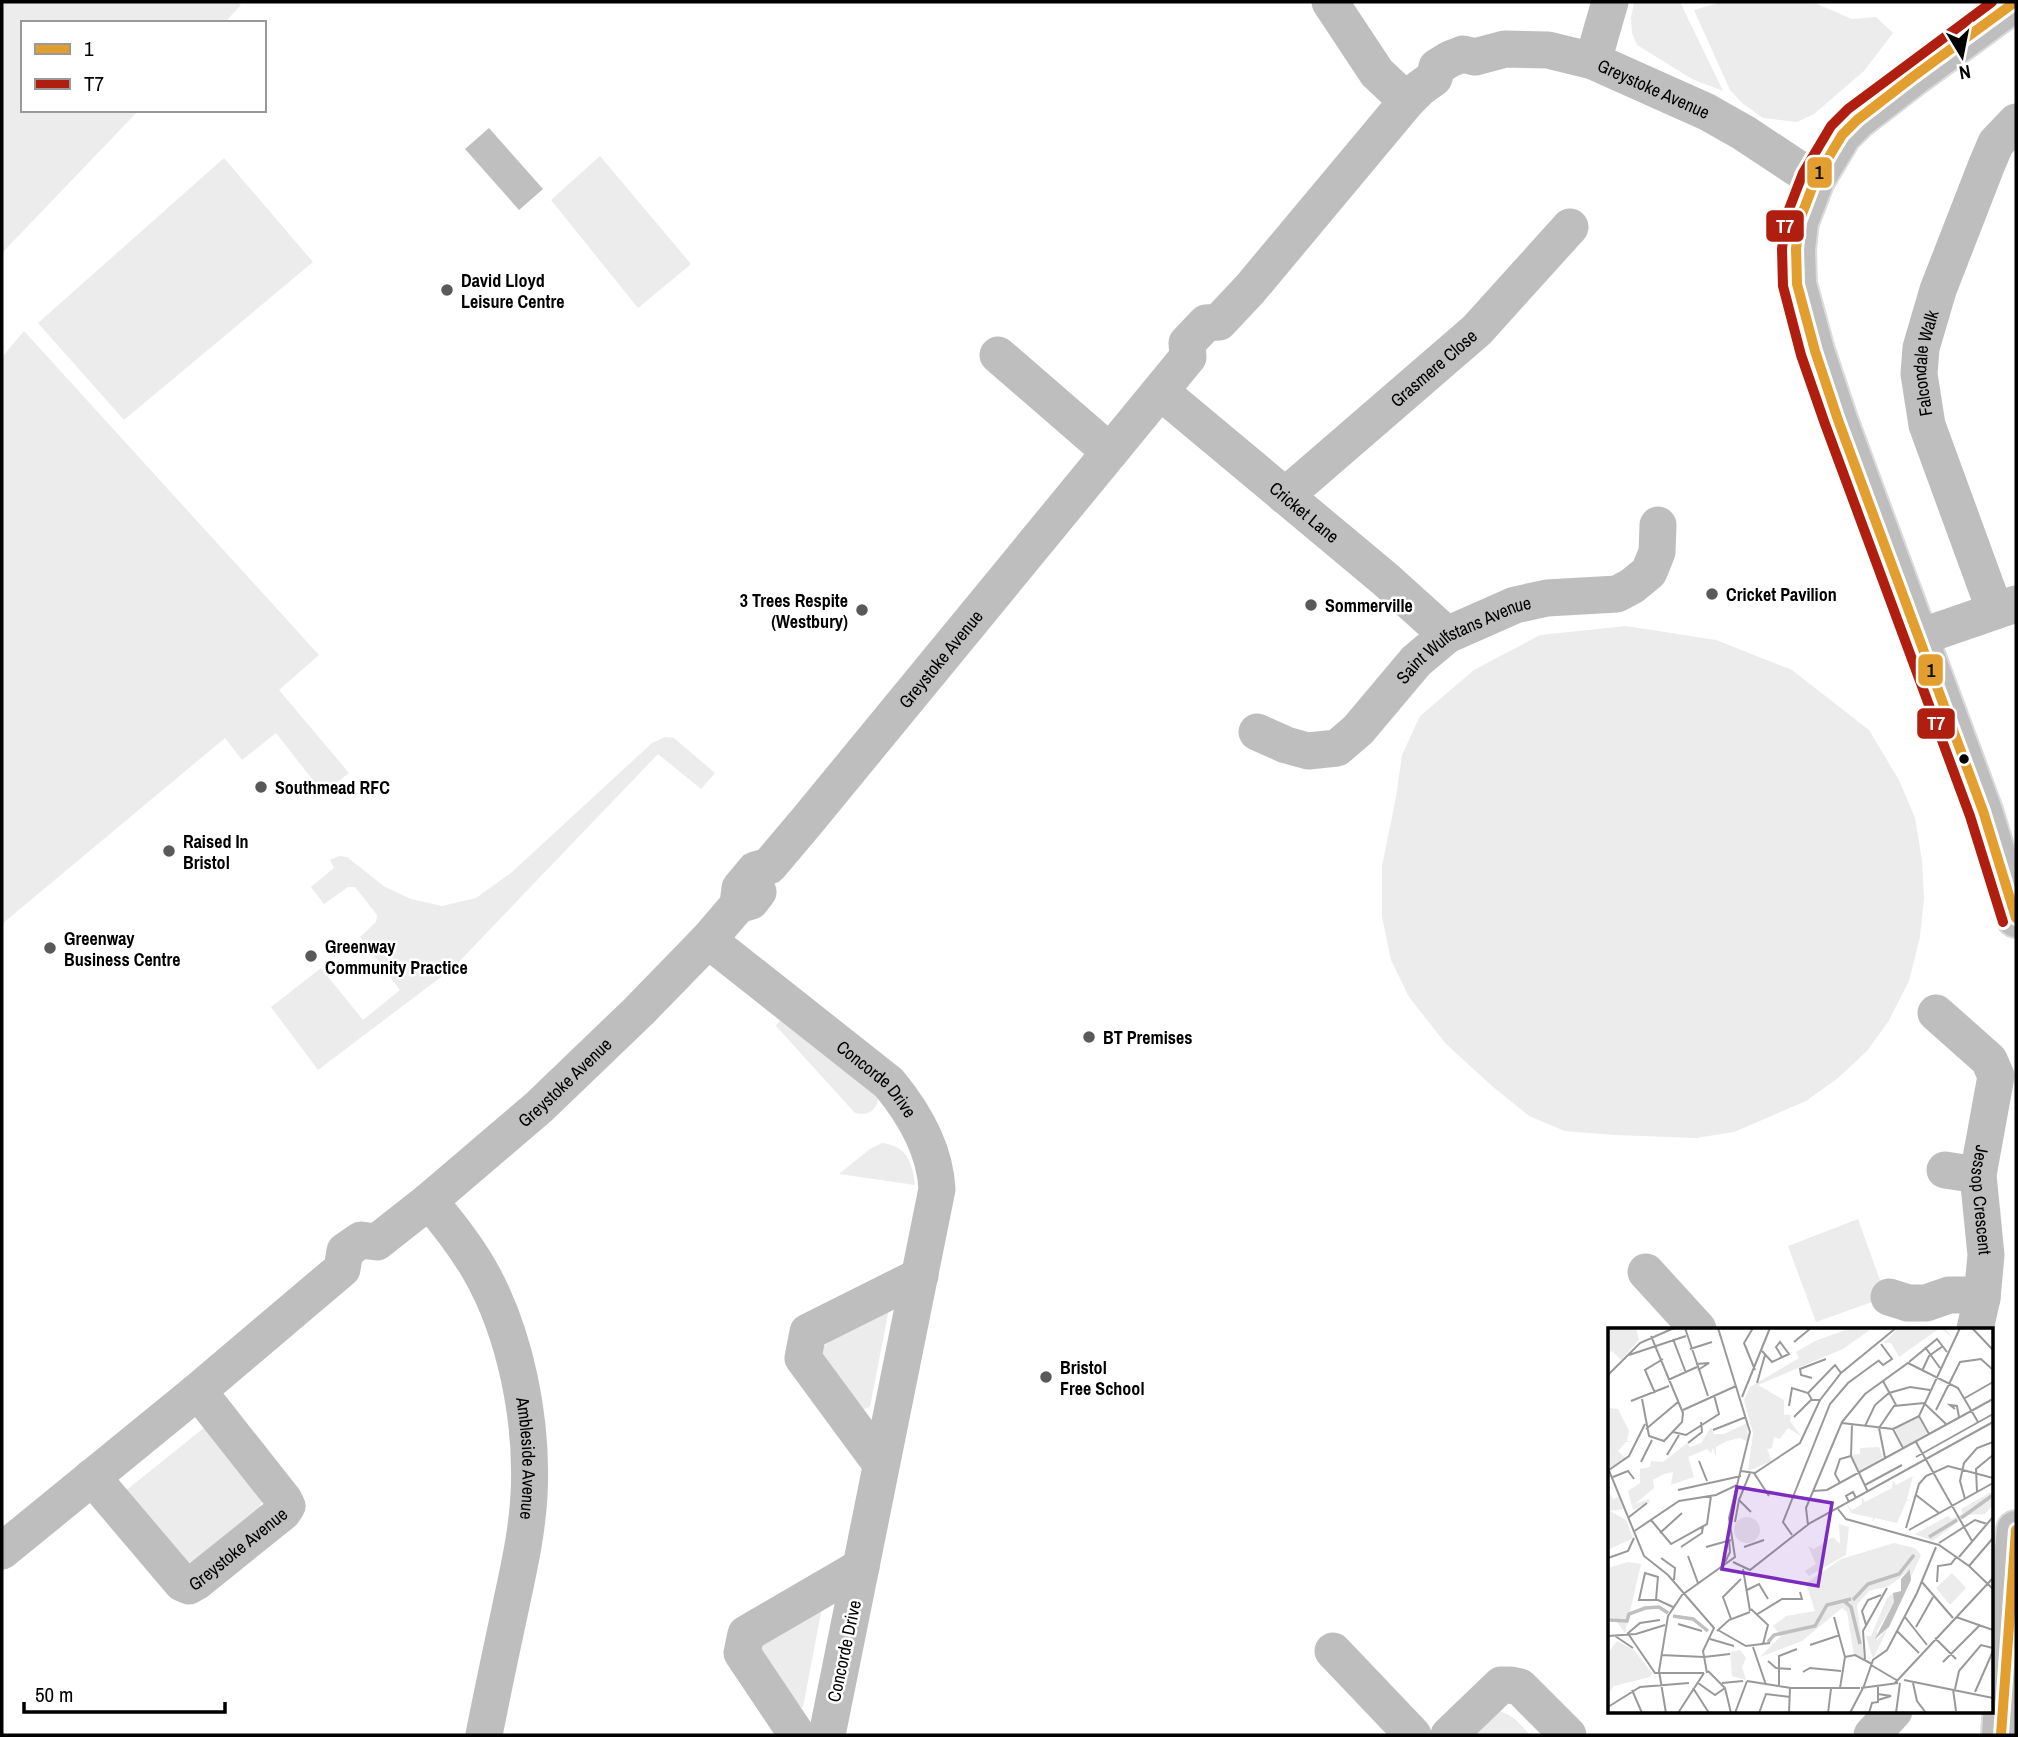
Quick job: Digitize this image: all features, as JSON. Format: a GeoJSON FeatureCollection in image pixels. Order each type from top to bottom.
{"type":"FeatureCollection","features":[{"type":"Feature","properties":{"kind":"main road"},"geometry":{"type":"LineString","coordinates":[[2015,2],[1857,120],[1842,135],[1815,180],[1799,222],[1796,249],[1797,284],[1815,352],[1983,811],[2016,918]]}},
{"type":"Feature","properties":{"kind":"main road"},"geometry":{"type":"LineString","coordinates":[[2006,1725],[2016,1530]]}},
{"type":"Feature","properties":{"kind":"street"},"geometry":{"type":"LineString","coordinates":[[1330,2],[1377,73],[1421,90]]}},
{"type":"Feature","properties":{"kind":"street"},"geometry":{"type":"LineString","coordinates":[[1593,61],[1610,2]]}},
{"type":"Feature","properties":{"kind":"street","name":"Greystoke Avenue"},"geometry":{"type":"LineString","coordinates":[[2,1550],[198,1391],[342,1269],[357,1271],[376,1257],[377,1242],[539,1107],[627,1024],[738,905],[740,888],[755,870],[769,866],[1188,357],[1200,358],[1220,336],[1219,322],[1421,90],[1437,67],[1463,54],[1475,57],[1505,49],[1548,50],[1593,61],[1707,112],[1815,180]]}},
{"type":"Feature","properties":{"kind":"street","name":"Falcondale Walk"},"geometry":{"type":"LineString","coordinates":[[2006,608],[1927,425],[1919,374],[1921,348],[1938,290],[1996,143],[2016,122]]}},
{"type":"Feature","properties":{"kind":"street","name":"Grasmere Close"},"geometry":{"type":"LineString","coordinates":[[1285,496],[1477,330],[1570,227]]}},
{"type":"Feature","properties":{"kind":"street"},"geometry":{"type":"LineString","coordinates":[[998,355],[1110,452]]}},
{"type":"Feature","properties":{"kind":"street","name":"Cricket Lane"},"geometry":{"type":"LineString","coordinates":[[1161,392],[1385,579],[1447,635]]}},
{"type":"Feature","properties":{"kind":"street","name":"Saint Wulfstans Avenue"},"geometry":{"type":"LineString","coordinates":[[1257,732],[1308,751],[1337,748],[1358,730],[1416,660],[1447,635],[1515,606],[1547,598],[1617,594],[1632,586],[1650,572],[1657,552],[1658,525]]}},
{"type":"Feature","properties":{"kind":"street"},"geometry":{"type":"LineString","coordinates":[[1920,637],[2006,608]]}},
{"type":"Feature","properties":{"kind":"street","name":"Concorde Drive"},"geometry":{"type":"LineString","coordinates":[[708,940],[889,1083],[915,1119],[936,1170],[937,1189],[827,1735]]}},
{"type":"Feature","properties":{"kind":"street","name":"Jessop Crescent"},"geometry":{"type":"LineString","coordinates":[[1936,1013],[1989,1060],[1996,1076],[1961,1172],[1986,1255],[1979,1314]]}},
{"type":"Feature","properties":{"kind":"street","name":"Ambleside Avenue"},"geometry":{"type":"LineString","coordinates":[[429,1201],[453,1230],[479,1269],[502,1317],[515,1364],[529,1452],[529,1496],[522,1553],[484,1735]]}},
{"type":"Feature","properties":{"kind":"street"},"geometry":{"type":"LineString","coordinates":[[1646,1272],[1697,1328]]}},
{"type":"Feature","properties":{"kind":"street"},"geometry":{"type":"LineString","coordinates":[[881,1464],[803,1358],[808,1332],[920,1276]]}},
{"type":"Feature","properties":{"kind":"street"},"geometry":{"type":"LineString","coordinates":[[1889,1297],[1908,1303],[1926,1303],[1949,1295],[1971,1295],[1979,1314]]}},
{"type":"Feature","properties":{"kind":"street","name":"Greystoke Avenue"},"geometry":{"type":"LineString","coordinates":[[92,1477],[188,1587],[283,1512],[287,1506],[276,1489],[198,1391]]}},
{"type":"Feature","properties":{"kind":"street","name":"Concorde Drive"},"geometry":{"type":"LineString","coordinates":[[797,1735],[742,1653],[746,1634],[861,1567]]}},
{"type":"Feature","properties":{"kind":"street"},"geometry":{"type":"LineString","coordinates":[[1333,1651],[1413,1735]]}},
{"type":"Feature","properties":{"kind":"street"},"geometry":{"type":"LineString","coordinates":[[1449,1735],[1501,1685],[1520,1687],[1568,1735]]}},
{"type":"Feature","properties":{"kind":"street"},"geometry":{"type":"LineString","coordinates":[[1872,1735],[1893,1712]]}},
{"type":"Feature","properties":{"kind":"shaded area"},"geometry":{"type":"Polygon","coordinates":[[[2,2],[236,2],[241,5],[226,21],[21,21],[21,112],[137,112],[2,253],[2,2]]]}},
{"type":"Feature","properties":{"kind":"shaded area"},"geometry":{"type":"Polygon","coordinates":[[[1634,2],[1680,2],[1723,91],[1692,79],[1637,45],[1632,33],[1634,2]]]}},
{"type":"Feature","properties":{"kind":"shaded area"},"geometry":{"type":"Polygon","coordinates":[[[1721,2],[1817,4],[1852,19],[1876,17],[1893,33],[1864,71],[1814,114],[1797,122],[1763,118],[1742,103],[1730,90],[1694,10],[1721,2]]]}},
{"type":"Feature","properties":{"kind":"shaded area"},"geometry":{"type":"Polygon","coordinates":[[[489,128],[543,189],[519,210],[465,149],[489,128]]]}},
{"type":"Feature","properties":{"kind":"shaded area"},"geometry":{"type":"Polygon","coordinates":[[[600,156],[691,264],[638,308],[551,200],[600,156]]]}},
{"type":"Feature","properties":{"kind":"shaded area"},"geometry":{"type":"Polygon","coordinates":[[[224,158],[313,262],[124,420],[38,323],[224,158]]]}},
{"type":"Feature","properties":{"kind":"shaded area"},"geometry":{"type":"Polygon","coordinates":[[[24,331],[319,655],[279,690],[349,773],[323,793],[276,733],[242,760],[225,738],[2,924],[2,357],[24,331]]]}},
{"type":"Feature","properties":{"kind":"shaded area"},"geometry":{"type":"Polygon","coordinates":[[[1626,626],[1716,640],[1792,670],[1869,730],[1899,780],[1915,818],[1922,860],[1924,899],[1920,937],[1909,981],[1888,1022],[1867,1051],[1838,1078],[1806,1101],[1734,1132],[1696,1138],[1614,1135],[1565,1131],[1529,1116],[1446,1044],[1409,997],[1391,960],[1382,917],[1382,866],[1402,755],[1420,716],[1474,670],[1540,635],[1626,626]]]}},
{"type":"Feature","properties":{"kind":"shaded area"},"geometry":{"type":"Polygon","coordinates":[[[665,737],[674,738],[715,773],[701,789],[658,754],[453,968],[318,1070],[271,1007],[321,968],[363,1020],[400,990],[360,937],[376,922],[377,915],[355,887],[348,887],[324,904],[311,887],[334,868],[330,860],[339,856],[347,857],[385,887],[411,899],[442,906],[476,898],[512,872],[652,743],[665,737]]]}},
{"type":"Feature","properties":{"kind":"shaded area"},"geometry":{"type":"Polygon","coordinates":[[[782,1018],[878,1097],[874,1109],[864,1114],[855,1113],[776,1026],[782,1018]]]}},
{"type":"Feature","properties":{"kind":"shaded area"},"geometry":{"type":"Polygon","coordinates":[[[882,1143],[897,1148],[907,1156],[915,1185],[839,1174],[870,1149],[882,1143]]]}},
{"type":"Feature","properties":{"kind":"shaded area"},"geometry":{"type":"Polygon","coordinates":[[[1858,1219],[1886,1297],[1816,1322],[1788,1246],[1858,1219]]]}},
{"type":"Feature","properties":{"kind":"shaded area"},"geometry":{"type":"Polygon","coordinates":[[[883,1305],[889,1309],[870,1407],[861,1410],[820,1353],[821,1348],[883,1305]]]}},
{"type":"Feature","properties":{"kind":"shaded area"},"geometry":{"type":"Polygon","coordinates":[[[210,1423],[261,1495],[262,1502],[257,1513],[189,1564],[119,1496],[210,1423]]]}},
{"type":"Feature","properties":{"kind":"shaded area"},"geometry":{"type":"Polygon","coordinates":[[[822,1608],[803,1707],[793,1710],[754,1648],[822,1608]]]}},
{"type":"Feature","properties":{"kind":"shaded area"},"geometry":{"type":"Polygon","coordinates":[[[1498,1711],[1512,1717],[1530,1735],[1472,1735],[1498,1711]]]}},
{"type":"Feature","properties":{"kind":"transit line","name":"T7"},"geometry":{"type":"LineString","coordinates":[[1992,2],[1848,109],[1831,126],[1803,173],[1786,217],[1782,249],[1783,286],[1801,355],[1970,816],[2003,922]]}},
{"type":"Feature","properties":{"kind":"transit line","name":"1"},"geometry":{"type":"LineString","coordinates":[[2015,2],[1914,76],[1842,135],[1815,180],[1799,222],[1796,249],[1797,284],[1815,351],[1983,811],[2016,918]]}},
{"type":"Feature","properties":{"kind":"transit line","name":"1"},"geometry":{"type":"LineString","coordinates":[[2001,1735],[2016,1530]]}},
{"type":"Feature","properties":{"kind":"place","name":"David Lloyd Leisure Centre"},"geometry":{"type":"Point","coordinates":[447,290]}},
{"type":"Feature","properties":{"kind":"place","name":"Cricket Pavilion"},"geometry":{"type":"Point","coordinates":[1712,594]}},
{"type":"Feature","properties":{"kind":"place","name":"Sommerville"},"geometry":{"type":"Point","coordinates":[1311,605]}},
{"type":"Feature","properties":{"kind":"place","name":"3 Trees Respite (Westbury)"},"geometry":{"type":"Point","coordinates":[862,610]}},
{"type":"Feature","properties":{"kind":"place","name":"Southmead RFC"},"geometry":{"type":"Point","coordinates":[261,787]}},
{"type":"Feature","properties":{"kind":"place","name":"Raised In Bristol"},"geometry":{"type":"Point","coordinates":[169,851]}},
{"type":"Feature","properties":{"kind":"place","name":"Greenway Business Centre"},"geometry":{"type":"Point","coordinates":[50,948]}},
{"type":"Feature","properties":{"kind":"place","name":"Greenway Community Practice"},"geometry":{"type":"Point","coordinates":[311,956]}},
{"type":"Feature","properties":{"kind":"place","name":"BT Premises"},"geometry":{"type":"Point","coordinates":[1089,1037]}},
{"type":"Feature","properties":{"kind":"place","name":"Bristol Free School"},"geometry":{"type":"Point","coordinates":[1046,1377]}}]}
